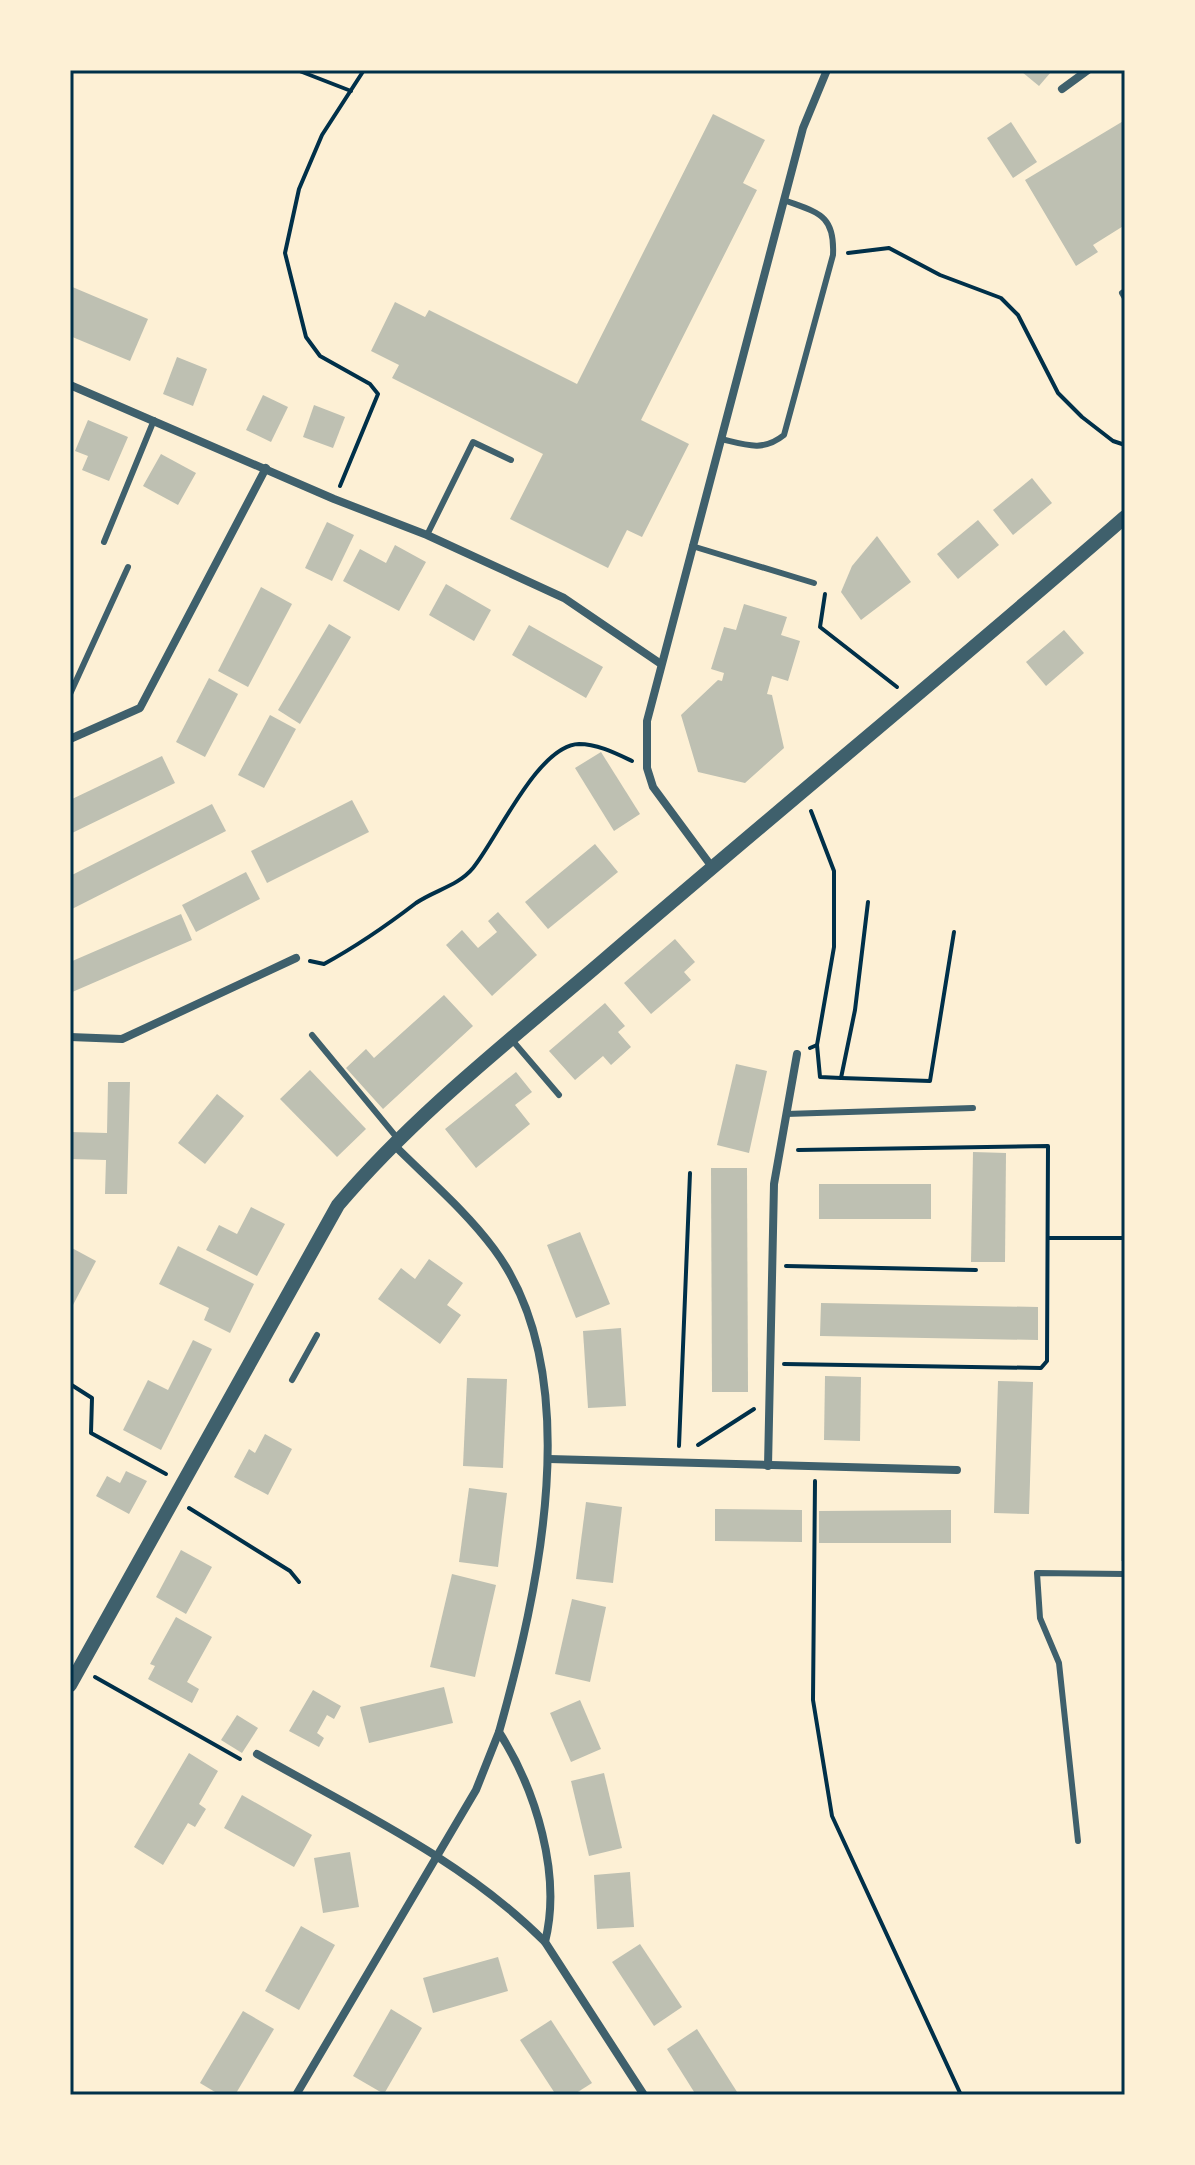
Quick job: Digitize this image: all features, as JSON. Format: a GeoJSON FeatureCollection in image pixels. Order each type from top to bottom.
{"type":"FeatureCollection","features":[{"type":"Feature","properties":{"kind":"street"},"geometry":{"type":"LineString","coordinates":[[712,867],[665,808],[647,768],[647,721],[803,128],[827,70]]}},
{"type":"Feature","properties":{"kind":"street"},"geometry":{"type":"LineString","coordinates":[[1062,89],[1088,70]]}},
{"type":"Feature","properties":{"kind":"street"},"geometry":{"type":"LineString","coordinates":[[70,385],[155,419],[334,499],[427,535],[564,598],[661,664]]}},
{"type":"Feature","properties":{"kind":"street"},"geometry":{"type":"LineString","coordinates":[[70,739],[140,708],[266,468]]}},
{"type":"Feature","properties":{"kind":"street"},"geometry":{"type":"LineString","coordinates":[[70,1685],[338,1205],[396,1142],[511,1039],[810,784],[915,700],[1125,517]]}},
{"type":"Feature","properties":{"kind":"street"},"geometry":{"type":"LineString","coordinates":[[70,1037],[122,1039],[296,958]]}},
{"type":"Feature","properties":{"kind":"street"},"geometry":{"type":"LineString","coordinates":[[768,1466],[774,1184],[797,1054]]}},
{"type":"Feature","properties":{"kind":"street"},"geometry":{"type":"LineString","coordinates":[[296,2095],[476,1790],[499,1732],[534,1587],[549,1459],[548,1415],[541,1360],[514,1285],[495,1250],[396,1142]]}},
{"type":"Feature","properties":{"kind":"street"},"geometry":{"type":"LineString","coordinates":[[549,1459],[678,1460],[768,1466],[957,1470]]}},
{"type":"Feature","properties":{"kind":"street"},"geometry":{"type":"LineString","coordinates":[[499,1732],[517,1761],[541,1832],[553,1903],[545,1942]]}},
{"type":"Feature","properties":{"kind":"street"},"geometry":{"type":"LineString","coordinates":[[257,1754],[436,1856],[519,1915],[545,1942],[644,2095]]}},
{"type":"Feature","properties":{"kind":"lane"},"geometry":{"type":"LineString","coordinates":[[721,439],[754,448],[771,445],[784,435],[833,255],[832,228],[823,215],[784,200]]}},
{"type":"Feature","properties":{"kind":"lane"},"geometry":{"type":"LineString","coordinates":[[1125,291],[1122,293],[1125,298]]}},
{"type":"Feature","properties":{"kind":"lane"},"geometry":{"type":"LineString","coordinates":[[104,542],[155,419]]}},
{"type":"Feature","properties":{"kind":"lane"},"geometry":{"type":"LineString","coordinates":[[427,535],[473,442],[511,460]]}},
{"type":"Feature","properties":{"kind":"lane"},"geometry":{"type":"LineString","coordinates":[[692,546],[814,583]]}},
{"type":"Feature","properties":{"kind":"lane"},"geometry":{"type":"LineString","coordinates":[[70,694],[128,567]]}},
{"type":"Feature","properties":{"kind":"lane"},"geometry":{"type":"LineString","coordinates":[[312,1035],[396,1142]]}},
{"type":"Feature","properties":{"kind":"lane"},"geometry":{"type":"LineString","coordinates":[[511,1039],[559,1095]]}},
{"type":"Feature","properties":{"kind":"lane"},"geometry":{"type":"LineString","coordinates":[[786,1114],[973,1108]]}},
{"type":"Feature","properties":{"kind":"lane"},"geometry":{"type":"LineString","coordinates":[[292,1380],[317,1335]]}},
{"type":"Feature","properties":{"kind":"lane"},"geometry":{"type":"LineString","coordinates":[[1078,1841],[1059,1663],[1040,1618],[1037,1573],[1125,1574]]}},
{"type":"Feature","properties":{"kind":"path"},"geometry":{"type":"LineString","coordinates":[[297,70],[351,91]]}},
{"type":"Feature","properties":{"kind":"path"},"geometry":{"type":"LineString","coordinates":[[334,499],[378,394],[370,384],[320,356],[306,337],[285,253],[299,189],[322,135],[364,70]]}},
{"type":"Feature","properties":{"kind":"path"},"geometry":{"type":"LineString","coordinates":[[833,255],[889,248],[940,275],[1001,298],[1018,315],[1058,393],[1103,433],[1125,445]]}},
{"type":"Feature","properties":{"kind":"path"},"geometry":{"type":"LineString","coordinates":[[814,583],[826,589],[820,627],[915,700]]}},
{"type":"Feature","properties":{"kind":"path"},"geometry":{"type":"LineString","coordinates":[[296,958],[324,964],[395,922],[418,902],[459,881],[474,868],[523,790],[550,758],[576,744],[607,750],[647,768]]}},
{"type":"Feature","properties":{"kind":"path"},"geometry":{"type":"LineString","coordinates":[[810,784],[824,802],[811,812],[834,871],[834,947],[817,1045],[820,1077],[930,1081],[954,932]]}},
{"type":"Feature","properties":{"kind":"path"},"geometry":{"type":"LineString","coordinates":[[841,1078],[855,1010],[868,902]]}},
{"type":"Feature","properties":{"kind":"path"},"geometry":{"type":"LineString","coordinates":[[797,1054],[817,1045]]}},
{"type":"Feature","properties":{"kind":"path"},"geometry":{"type":"LineString","coordinates":[[770,1364],[1041,1368],[1047,1361],[1048,1146],[779,1151]]}},
{"type":"Feature","properties":{"kind":"path"},"geometry":{"type":"LineString","coordinates":[[678,1460],[690,1173]]}},
{"type":"Feature","properties":{"kind":"path"},"geometry":{"type":"LineString","coordinates":[[1048,1238],[1125,1238]]}},
{"type":"Feature","properties":{"kind":"path"},"geometry":{"type":"LineString","coordinates":[[772,1266],[976,1270]]}},
{"type":"Feature","properties":{"kind":"path"},"geometry":{"type":"LineString","coordinates":[[70,1384],[92,1398],[91,1433],[182,1483]]}},
{"type":"Feature","properties":{"kind":"path"},"geometry":{"type":"LineString","coordinates":[[678,1460],[769,1398]]}},
{"type":"Feature","properties":{"kind":"path"},"geometry":{"type":"LineString","coordinates":[[815,1467],[813,1700],[832,1816],[961,2095]]}},
{"type":"Feature","properties":{"kind":"path"},"geometry":{"type":"LineString","coordinates":[[174,1498],[290,1571],[299,1582]]}},
{"type":"Feature","properties":{"kind":"path"},"geometry":{"type":"LineString","coordinates":[[79,1668],[249,1764],[257,1754]]}},
{"type":"Feature","properties":{"kind":"building"},"geometry":{"type":"Polygon","coordinates":[[[1022,72],[1051,72],[1039,86],[1022,72]]]}},
{"type":"Feature","properties":{"kind":"building"},"geometry":{"type":"Polygon","coordinates":[[[713,114],[765,140],[743,183],[757,190],[641,420],[689,444],[642,537],[627,530],[608,568],[510,519],[543,454],[392,378],[399,365],[371,351],[395,302],[425,317],[429,310],[577,384],[713,114]]]}},
{"type":"Feature","properties":{"kind":"building"},"geometry":{"type":"Polygon","coordinates":[[[1125,120],[1125,225],[1093,245],[1098,252],[1076,266],[1025,180],[1125,120]]]}},
{"type":"Feature","properties":{"kind":"building"},"geometry":{"type":"Polygon","coordinates":[[[1011,122],[1037,162],[1013,178],[987,138],[1011,122]]]}},
{"type":"Feature","properties":{"kind":"building"},"geometry":{"type":"Polygon","coordinates":[[[70,286],[148,319],[130,361],[70,336],[70,286]]]}},
{"type":"Feature","properties":{"kind":"building"},"geometry":{"type":"Polygon","coordinates":[[[177,357],[207,369],[193,406],[163,394],[177,357]]]}},
{"type":"Feature","properties":{"kind":"building"},"geometry":{"type":"Polygon","coordinates":[[[263,395],[288,407],[271,442],[246,430],[263,395]]]}},
{"type":"Feature","properties":{"kind":"building"},"geometry":{"type":"Polygon","coordinates":[[[314,405],[345,417],[333,448],[303,437],[314,405]]]}},
{"type":"Feature","properties":{"kind":"building"},"geometry":{"type":"Polygon","coordinates":[[[88,420],[128,437],[109,481],[82,470],[88,456],[75,451],[88,420]]]}},
{"type":"Feature","properties":{"kind":"building"},"geometry":{"type":"Polygon","coordinates":[[[161,454],[196,473],[178,505],[143,486],[161,454]]]}},
{"type":"Feature","properties":{"kind":"building"},"geometry":{"type":"Polygon","coordinates":[[[1032,478],[1052,503],[1013,535],[993,510],[1032,478]]]}},
{"type":"Feature","properties":{"kind":"building"},"geometry":{"type":"Polygon","coordinates":[[[978,520],[999,545],[958,579],[937,554],[978,520]]]}},
{"type":"Feature","properties":{"kind":"building"},"geometry":{"type":"Polygon","coordinates":[[[327,522],[354,535],[332,581],[305,568],[327,522]]]}},
{"type":"Feature","properties":{"kind":"building"},"geometry":{"type":"Polygon","coordinates":[[[877,536],[911,582],[861,620],[841,592],[852,566],[877,536]]]}},
{"type":"Feature","properties":{"kind":"building"},"geometry":{"type":"Polygon","coordinates":[[[395,545],[426,562],[399,611],[343,581],[360,549],[386,563],[395,545]]]}},
{"type":"Feature","properties":{"kind":"building"},"geometry":{"type":"Polygon","coordinates":[[[446,584],[491,610],[474,641],[429,615],[446,584]]]}},
{"type":"Feature","properties":{"kind":"building"},"geometry":{"type":"Polygon","coordinates":[[[261,587],[292,604],[248,687],[218,671],[261,587]]]}},
{"type":"Feature","properties":{"kind":"building"},"geometry":{"type":"Polygon","coordinates":[[[744,604],[787,617],[781,635],[800,641],[788,681],[772,676],[767,694],[772,695],[784,748],[745,783],[698,772],[681,715],[718,680],[722,681],[724,673],[711,669],[724,627],[736,630],[744,604]]]}},
{"type":"Feature","properties":{"kind":"building"},"geometry":{"type":"Polygon","coordinates":[[[329,624],[351,637],[300,724],[278,710],[329,624]]]}},
{"type":"Feature","properties":{"kind":"building"},"geometry":{"type":"Polygon","coordinates":[[[529,625],[603,667],[586,698],[512,655],[529,625]]]}},
{"type":"Feature","properties":{"kind":"building"},"geometry":{"type":"Polygon","coordinates":[[[1064,630],[1084,653],[1046,686],[1026,662],[1064,630]]]}},
{"type":"Feature","properties":{"kind":"building"},"geometry":{"type":"Polygon","coordinates":[[[209,678],[238,694],[205,757],[176,742],[209,678]]]}},
{"type":"Feature","properties":{"kind":"building"},"geometry":{"type":"Polygon","coordinates":[[[270,715],[296,729],[264,788],[238,775],[270,715]]]}},
{"type":"Feature","properties":{"kind":"building"},"geometry":{"type":"Polygon","coordinates":[[[601,752],[640,814],[614,831],[575,768],[601,752]]]}},
{"type":"Feature","properties":{"kind":"building"},"geometry":{"type":"Polygon","coordinates":[[[162,756],[175,783],[70,834],[70,800],[162,756]]]}},
{"type":"Feature","properties":{"kind":"building"},"geometry":{"type":"Polygon","coordinates":[[[352,800],[369,832],[267,883],[251,851],[352,800]]]}},
{"type":"Feature","properties":{"kind":"building"},"geometry":{"type":"Polygon","coordinates":[[[212,804],[226,831],[70,910],[70,876],[212,804]]]}},
{"type":"Feature","properties":{"kind":"building"},"geometry":{"type":"Polygon","coordinates":[[[595,844],[618,872],[548,929],[525,902],[595,844]]]}},
{"type":"Feature","properties":{"kind":"building"},"geometry":{"type":"Polygon","coordinates":[[[246,872],[260,899],[196,932],[182,905],[246,872]]]}},
{"type":"Feature","properties":{"kind":"building"},"geometry":{"type":"Polygon","coordinates":[[[498,912],[537,955],[492,996],[446,945],[462,930],[478,948],[497,932],[488,921],[498,912]]]}},
{"type":"Feature","properties":{"kind":"building"},"geometry":{"type":"Polygon","coordinates":[[[181,914],[192,940],[70,993],[70,962],[181,914]]]}},
{"type":"Feature","properties":{"kind":"building"},"geometry":{"type":"Polygon","coordinates":[[[675,939],[695,962],[684,972],[691,980],[651,1014],[624,983],[675,939]]]}},
{"type":"Feature","properties":{"kind":"building"},"geometry":{"type":"Polygon","coordinates":[[[444,995],[473,1026],[383,1109],[346,1068],[366,1049],[374,1058],[444,995]]]}},
{"type":"Feature","properties":{"kind":"building"},"geometry":{"type":"Polygon","coordinates":[[[605,1003],[625,1026],[618,1032],[631,1047],[611,1065],[603,1056],[575,1080],[549,1051],[605,1003]]]}},
{"type":"Feature","properties":{"kind":"building"},"geometry":{"type":"Polygon","coordinates":[[[736,1064],[767,1071],[749,1153],[717,1145],[736,1064]]]}},
{"type":"Feature","properties":{"kind":"building"},"geometry":{"type":"Polygon","coordinates":[[[310,1070],[366,1129],[337,1157],[280,1099],[310,1070]]]}},
{"type":"Feature","properties":{"kind":"building"},"geometry":{"type":"Polygon","coordinates":[[[516,1072],[532,1092],[515,1105],[530,1124],[476,1168],[445,1129],[516,1072]]]}},
{"type":"Feature","properties":{"kind":"building"},"geometry":{"type":"Polygon","coordinates":[[[108,1082],[130,1082],[127,1194],[105,1194],[106,1160],[70,1159],[70,1132],[107,1133],[108,1082]]]}},
{"type":"Feature","properties":{"kind":"building"},"geometry":{"type":"Polygon","coordinates":[[[217,1094],[244,1116],[205,1164],[178,1143],[217,1094]]]}},
{"type":"Feature","properties":{"kind":"building"},"geometry":{"type":"Polygon","coordinates":[[[973,1152],[1006,1153],[1005,1262],[971,1262],[973,1152]]]}},
{"type":"Feature","properties":{"kind":"building"},"geometry":{"type":"Polygon","coordinates":[[[711,1168],[747,1168],[748,1392],[712,1392],[711,1168]]]}},
{"type":"Feature","properties":{"kind":"building"},"geometry":{"type":"Polygon","coordinates":[[[819,1184],[931,1184],[931,1219],[819,1219],[819,1184]]]}},
{"type":"Feature","properties":{"kind":"building"},"geometry":{"type":"Polygon","coordinates":[[[251,1207],[285,1224],[257,1276],[206,1250],[219,1225],[237,1234],[251,1207]]]}},
{"type":"Feature","properties":{"kind":"building"},"geometry":{"type":"Polygon","coordinates":[[[580,1232],[610,1304],[576,1318],[547,1245],[580,1232]]]}},
{"type":"Feature","properties":{"kind":"building"},"geometry":{"type":"Polygon","coordinates":[[[178,1246],[254,1284],[230,1333],[204,1320],[209,1308],[159,1284],[178,1246]]]}},
{"type":"Feature","properties":{"kind":"building"},"geometry":{"type":"Polygon","coordinates":[[[70,1247],[96,1261],[73,1305],[70,1303],[70,1247]]]}},
{"type":"Feature","properties":{"kind":"building"},"geometry":{"type":"Polygon","coordinates":[[[429,1259],[463,1283],[447,1305],[461,1315],[440,1344],[378,1299],[401,1268],[415,1279],[429,1259]]]}},
{"type":"Feature","properties":{"kind":"building"},"geometry":{"type":"Polygon","coordinates":[[[821,1303],[1038,1307],[1038,1340],[820,1336],[821,1303]]]}},
{"type":"Feature","properties":{"kind":"building"},"geometry":{"type":"Polygon","coordinates":[[[621,1328],[626,1406],[588,1408],[583,1331],[621,1328]]]}},
{"type":"Feature","properties":{"kind":"building"},"geometry":{"type":"Polygon","coordinates":[[[193,1340],[212,1349],[161,1450],[123,1430],[148,1380],[168,1390],[193,1340]]]}},
{"type":"Feature","properties":{"kind":"building"},"geometry":{"type":"Polygon","coordinates":[[[825,1376],[861,1377],[860,1441],[824,1440],[825,1376]]]}},
{"type":"Feature","properties":{"kind":"building"},"geometry":{"type":"Polygon","coordinates":[[[467,1378],[507,1379],[503,1468],[463,1466],[467,1378]]]}},
{"type":"Feature","properties":{"kind":"building"},"geometry":{"type":"Polygon","coordinates":[[[998,1381],[1033,1382],[1029,1514],[994,1513],[998,1381]]]}},
{"type":"Feature","properties":{"kind":"building"},"geometry":{"type":"Polygon","coordinates":[[[1122,1417],[1125,1417],[1125,1561],[1121,1561],[1122,1417]]]}},
{"type":"Feature","properties":{"kind":"building"},"geometry":{"type":"Polygon","coordinates":[[[265,1434],[292,1449],[268,1495],[234,1477],[249,1449],[255,1453],[265,1434]]]}},
{"type":"Feature","properties":{"kind":"building"},"geometry":{"type":"Polygon","coordinates":[[[126,1471],[147,1481],[129,1514],[96,1496],[107,1476],[120,1483],[126,1471]]]}},
{"type":"Feature","properties":{"kind":"building"},"geometry":{"type":"Polygon","coordinates":[[[469,1488],[507,1493],[498,1567],[459,1562],[469,1488]]]}},
{"type":"Feature","properties":{"kind":"building"},"geometry":{"type":"Polygon","coordinates":[[[586,1502],[622,1507],[613,1583],[576,1579],[586,1502]]]}},
{"type":"Feature","properties":{"kind":"building"},"geometry":{"type":"Polygon","coordinates":[[[715,1509],[802,1510],[802,1542],[715,1541],[715,1509]]]}},
{"type":"Feature","properties":{"kind":"building"},"geometry":{"type":"Polygon","coordinates":[[[951,1510],[951,1543],[819,1543],[819,1511],[951,1510]]]}},
{"type":"Feature","properties":{"kind":"building"},"geometry":{"type":"Polygon","coordinates":[[[181,1550],[212,1567],[186,1614],[156,1597],[181,1550]]]}},
{"type":"Feature","properties":{"kind":"building"},"geometry":{"type":"Polygon","coordinates":[[[452,1574],[496,1585],[475,1677],[430,1667],[452,1574]]]}},
{"type":"Feature","properties":{"kind":"building"},"geometry":{"type":"Polygon","coordinates":[[[572,1599],[606,1607],[590,1682],[555,1674],[572,1599]]]}},
{"type":"Feature","properties":{"kind":"building"},"geometry":{"type":"Polygon","coordinates":[[[176,1617],[212,1637],[187,1682],[199,1689],[192,1703],[148,1679],[155,1666],[150,1664],[176,1617]]]}},
{"type":"Feature","properties":{"kind":"building"},"geometry":{"type":"Polygon","coordinates":[[[444,1687],[453,1723],[369,1743],[360,1707],[444,1687]]]}},
{"type":"Feature","properties":{"kind":"building"},"geometry":{"type":"Polygon","coordinates":[[[313,1690],[341,1706],[334,1719],[327,1715],[317,1733],[324,1738],[319,1747],[289,1731],[313,1690]]]}},
{"type":"Feature","properties":{"kind":"building"},"geometry":{"type":"Polygon","coordinates":[[[580,1700],[601,1749],[571,1762],[550,1713],[580,1700]]]}},
{"type":"Feature","properties":{"kind":"building"},"geometry":{"type":"Polygon","coordinates":[[[237,1715],[258,1728],[242,1753],[221,1740],[237,1715]]]}},
{"type":"Feature","properties":{"kind":"building"},"geometry":{"type":"Polygon","coordinates":[[[189,1753],[218,1771],[199,1804],[206,1809],[195,1827],[188,1823],[163,1865],[134,1847],[189,1753]]]}},
{"type":"Feature","properties":{"kind":"building"},"geometry":{"type":"Polygon","coordinates":[[[604,1773],[622,1848],[589,1856],[571,1781],[604,1773]]]}},
{"type":"Feature","properties":{"kind":"building"},"geometry":{"type":"Polygon","coordinates":[[[242,1795],[312,1835],[294,1867],[224,1828],[242,1795]]]}},
{"type":"Feature","properties":{"kind":"building"},"geometry":{"type":"Polygon","coordinates":[[[350,1852],[359,1907],[323,1913],[314,1858],[350,1852]]]}},
{"type":"Feature","properties":{"kind":"building"},"geometry":{"type":"Polygon","coordinates":[[[630,1872],[634,1927],[597,1929],[594,1875],[630,1872]]]}},
{"type":"Feature","properties":{"kind":"building"},"geometry":{"type":"Polygon","coordinates":[[[301,1926],[335,1945],[299,2010],[265,1991],[301,1926]]]}},
{"type":"Feature","properties":{"kind":"building"},"geometry":{"type":"Polygon","coordinates":[[[640,1944],[682,2007],[654,2026],[612,1962],[640,1944]]]}},
{"type":"Feature","properties":{"kind":"building"},"geometry":{"type":"Polygon","coordinates":[[[498,1957],[508,1991],[433,2013],[423,1978],[498,1957]]]}},
{"type":"Feature","properties":{"kind":"building"},"geometry":{"type":"Polygon","coordinates":[[[391,2009],[422,2028],[384,2094],[353,2076],[391,2009]]]}},
{"type":"Feature","properties":{"kind":"building"},"geometry":{"type":"Polygon","coordinates":[[[243,2011],[274,2029],[235,2095],[220,2095],[200,2083],[243,2011]]]}},
{"type":"Feature","properties":{"kind":"building"},"geometry":{"type":"Polygon","coordinates":[[[551,2020],[592,2083],[573,2095],[556,2095],[520,2040],[551,2020]]]}},
{"type":"Feature","properties":{"kind":"building"},"geometry":{"type":"Polygon","coordinates":[[[697,2029],[739,2095],[696,2095],[667,2049],[697,2029]]]}}]}
